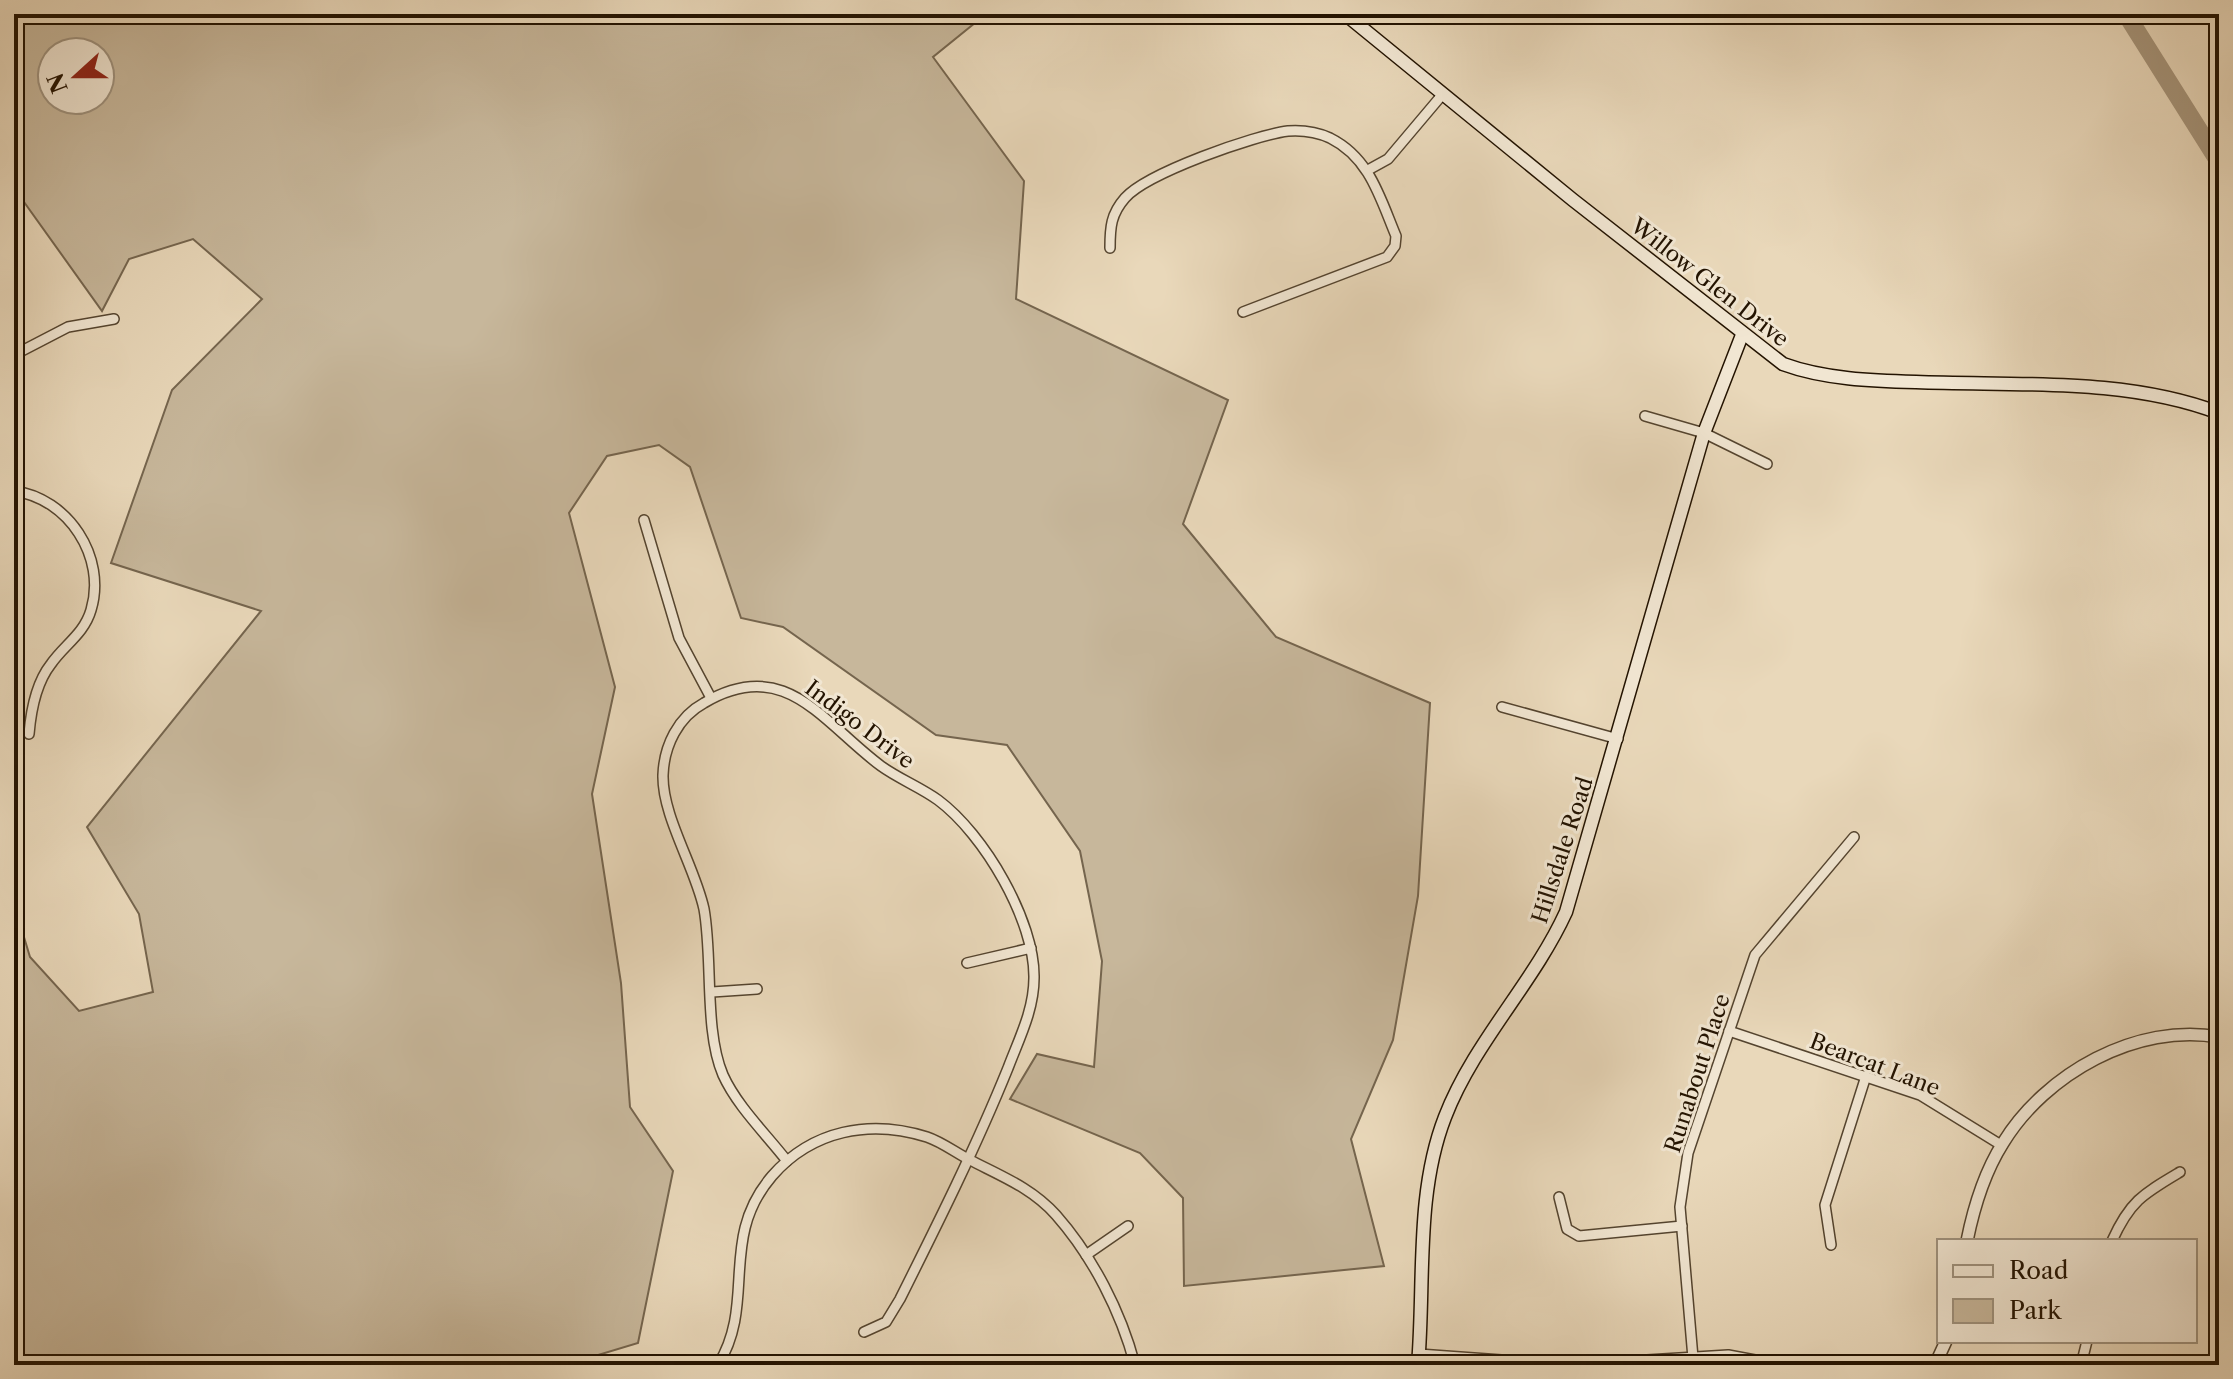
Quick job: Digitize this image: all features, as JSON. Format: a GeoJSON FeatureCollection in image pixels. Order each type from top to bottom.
{"type":"FeatureCollection","features":[{"type":"Feature","properties":{"kind":"main road","name":"Willow Glen Drive"},"geometry":{"type":"LineString","coordinates":[[1345,14],[1742,335],[1783,364],[1812,372],[1880,381],[2145,394],[2219,413]]}},
{"type":"Feature","properties":{"kind":"main road","name":"Hillsdale Road"},"geometry":{"type":"LineString","coordinates":[[1418,1360],[1428,1188],[1444,1118],[1468,1068],[1554,937],[1566,912],[1704,433],[1742,335]]}},
{"type":"Feature","properties":{"kind":"street"},"geometry":{"type":"LineString","coordinates":[[1368,170],[1388,159],[1442,95]]}},
{"type":"Feature","properties":{"kind":"street"},"geometry":{"type":"LineString","coordinates":[[1110,248],[1110,218],[1131,192],[1169,171],[1266,136],[1290,131],[1319,134],[1337,143],[1368,170],[1396,236],[1395,246],[1387,257],[1243,312]]}},
{"type":"Feature","properties":{"kind":"street"},"geometry":{"type":"LineString","coordinates":[[14,355],[68,327],[114,319]]}},
{"type":"Feature","properties":{"kind":"street"},"geometry":{"type":"LineString","coordinates":[[1645,416],[1704,433],[1767,464]]}},
{"type":"Feature","properties":{"kind":"street"},"geometry":{"type":"LineString","coordinates":[[14,491],[48,502],[66,516],[87,543],[94,585],[91,610],[77,638],[51,664],[38,690],[29,734]]}},
{"type":"Feature","properties":{"kind":"street"},"geometry":{"type":"LineString","coordinates":[[644,520],[679,638],[711,698]]}},
{"type":"Feature","properties":{"kind":"street","name":"Indigo Drive"},"geometry":{"type":"LineString","coordinates":[[787,1161],[733,1093],[715,1051],[710,944],[701,898],[668,808],[663,775],[666,753],[680,724],[694,708],[711,698],[754,685],[772,686],[797,696],[882,766],[938,800],[969,827],[1022,919],[1031,948],[1034,985],[1027,1019],[968,1159],[900,1299],[886,1322],[864,1332]]}},
{"type":"Feature","properties":{"kind":"street"},"geometry":{"type":"LineString","coordinates":[[1502,707],[1618,739]]}},
{"type":"Feature","properties":{"kind":"street","name":"Runabout Place"},"geometry":{"type":"LineString","coordinates":[[1693,1358],[1682,1226],[1682,1180],[1688,1153],[1755,955],[1854,837]]}},
{"type":"Feature","properties":{"kind":"street"},"geometry":{"type":"LineString","coordinates":[[967,963],[1031,948]]}},
{"type":"Feature","properties":{"kind":"street"},"geometry":{"type":"LineString","coordinates":[[712,992],[757,989]]}},
{"type":"Feature","properties":{"kind":"street","name":"Bearcat Lane"},"geometry":{"type":"LineString","coordinates":[[1729,1031],[1920,1095],[2001,1145]]}},
{"type":"Feature","properties":{"kind":"street"},"geometry":{"type":"LineString","coordinates":[[1967,1239],[1979,1192],[2001,1145],[2048,1091],[2093,1061],[2159,1038],[2219,1037]]}},
{"type":"Feature","properties":{"kind":"street"},"geometry":{"type":"LineString","coordinates":[[1831,1245],[1825,1205],[1866,1076]]}},
{"type":"Feature","properties":{"kind":"street"},"geometry":{"type":"LineString","coordinates":[[718,1365],[731,1337],[738,1311],[737,1260],[745,1223],[762,1189],[787,1161],[823,1138],[864,1128],[929,1137],[1019,1183],[1054,1213],[1086,1255],[1122,1324],[1135,1365]]}},
{"type":"Feature","properties":{"kind":"street"},"geometry":{"type":"LineString","coordinates":[[2113,1239],[2125,1212],[2138,1197],[2180,1172]]}},
{"type":"Feature","properties":{"kind":"street"},"geometry":{"type":"LineString","coordinates":[[1559,1197],[1567,1229],[1579,1236],[1682,1226]]}},
{"type":"Feature","properties":{"kind":"street"},"geometry":{"type":"LineString","coordinates":[[1086,1255],[1128,1226]]}},
{"type":"Feature","properties":{"kind":"street"},"geometry":{"type":"LineString","coordinates":[[1942,1363],[1946,1343]]}},
{"type":"Feature","properties":{"kind":"street"},"geometry":{"type":"LineString","coordinates":[[2081,1365],[2086,1343]]}},
{"type":"Feature","properties":{"kind":"street"},"geometry":{"type":"LineString","coordinates":[[1582,1365],[1742,1356],[1776,1365]]}},
{"type":"Feature","properties":{"kind":"street"},"geometry":{"type":"LineString","coordinates":[[1418,1360],[1556,1365]]}},
{"type":"Feature","properties":{"kind":"green space"},"geometry":{"type":"Polygon","coordinates":[[[14,14],[986,14],[933,57],[1024,181],[1016,299],[1228,400],[1183,524],[1276,637],[1430,703],[1418,896],[1393,1040],[1351,1139],[1384,1266],[1184,1286],[1183,1198],[1140,1153],[1010,1099],[1037,1054],[1094,1067],[1102,961],[1080,851],[1007,745],[936,735],[783,627],[741,618],[690,467],[659,445],[607,456],[569,513],[615,687],[592,794],[621,983],[630,1107],[673,1171],[638,1343],[565,1365],[14,1365],[14,904],[30,957],[79,1011],[153,992],[139,914],[87,827],[261,611],[111,563],[172,390],[262,299],[193,239],[129,259],[102,311],[14,188],[14,14]]]}},
{"type":"Feature","properties":{"kind":"waterway"},"geometry":{"type":"LineString","coordinates":[[2126,14],[2219,162]]}}]}
